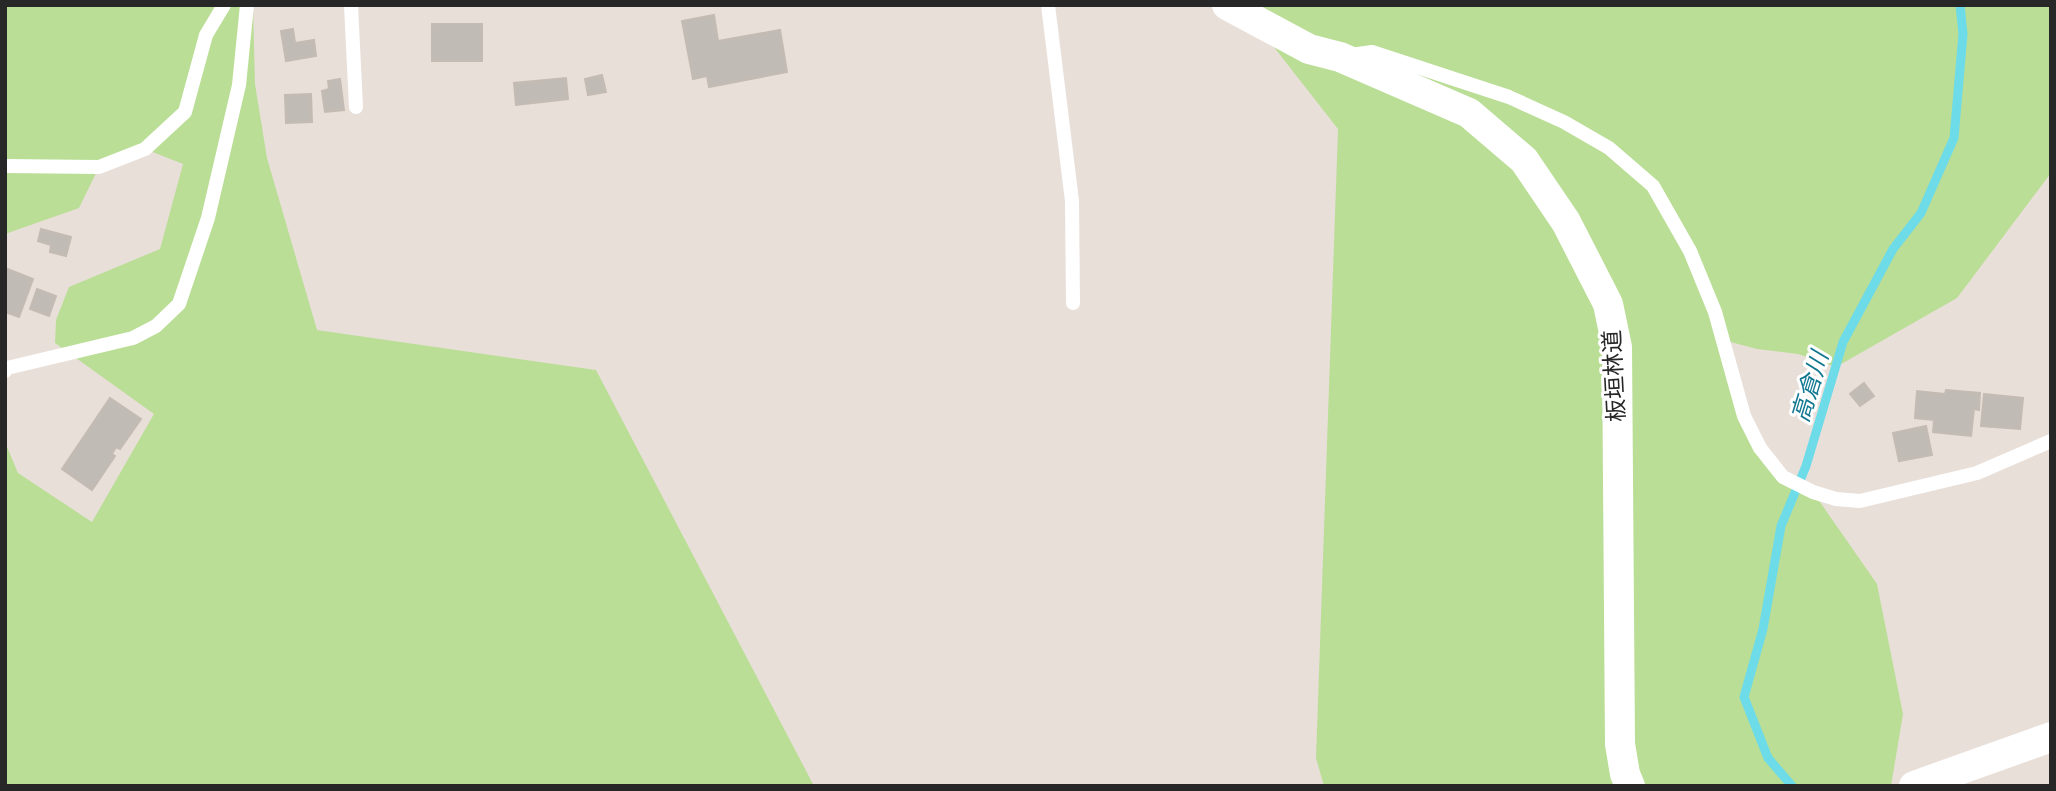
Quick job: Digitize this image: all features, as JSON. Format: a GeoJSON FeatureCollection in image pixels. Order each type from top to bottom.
{"type":"FeatureCollection","features":[{"type":"Feature","properties":{"kind":"street","name":"板垣林道"},"geometry":{"type":"LineString","coordinates":[[1227,5],[1308,49],[1340,57],[1469,113],[1524,160],[1566,222],[1608,304],[1617,346],[1620,744],[1630,786]]}},
{"type":"Feature","properties":{"kind":"street"},"geometry":{"type":"LineString","coordinates":[[1914,786],[2051,737]]}},
{"type":"Feature","properties":{"kind":"lane"},"geometry":{"type":"LineString","coordinates":[[5,166],[99,167],[145,149],[185,112],[206,36],[224,5]]}},
{"type":"Feature","properties":{"kind":"lane"},"geometry":{"type":"LineString","coordinates":[[5,371],[7,368],[133,338],[156,326],[179,304],[208,218],[239,85],[247,5]]}},
{"type":"Feature","properties":{"kind":"lane"},"geometry":{"type":"LineString","coordinates":[[351,5],[356,107]]}},
{"type":"Feature","properties":{"kind":"lane"},"geometry":{"type":"LineString","coordinates":[[1048,5],[1072,201],[1073,303]]}},
{"type":"Feature","properties":{"kind":"lane"},"geometry":{"type":"LineString","coordinates":[[1340,57],[1372,52],[1509,97],[1564,122],[1609,148],[1653,186],[1690,251],[1715,312],[1744,416],[1760,448],[1783,477],[1813,492],[1836,499],[1860,501],[1977,473],[2051,442]]}},
{"type":"Feature","properties":{"kind":"green space"},"geometry":{"type":"Polygon","coordinates":[[[5,5],[253,5],[255,84],[267,158],[317,330],[596,370],[814,786],[5,786],[5,442],[18,473],[92,522],[154,414],[55,343],[56,320],[69,287],[160,249],[183,164],[145,149],[99,167],[79,208],[5,234],[5,5]]]}},
{"type":"Feature","properties":{"kind":"green space"},"geometry":{"type":"Polygon","coordinates":[[[1241,5],[2051,5],[2051,173],[1957,298],[1836,367],[1798,354],[1757,349],[1723,340],[1744,416],[1783,477],[1813,492],[1877,584],[1903,714],[1891,786],[1324,786],[1316,758],[1338,129],[1241,5]]]}},
{"type":"Feature","properties":{"kind":"building"},"geometry":{"type":"Polygon","coordinates":[[[714,15],[718,41],[780,30],[787,72],[709,87],[707,76],[693,79],[682,21],[714,15]]]}},
{"type":"Feature","properties":{"kind":"building"},"geometry":{"type":"Polygon","coordinates":[[[432,24],[482,24],[482,61],[432,61],[432,24]]]}},
{"type":"Feature","properties":{"kind":"building"},"geometry":{"type":"Polygon","coordinates":[[[293,29],[295,43],[314,40],[316,56],[286,61],[281,31],[293,29]]]}},
{"type":"Feature","properties":{"kind":"building"},"geometry":{"type":"Polygon","coordinates":[[[602,75],[606,92],[588,95],[585,79],[602,75]]]}},
{"type":"Feature","properties":{"kind":"building"},"geometry":{"type":"Polygon","coordinates":[[[566,78],[568,99],[516,105],[514,83],[566,78]]]}},
{"type":"Feature","properties":{"kind":"building"},"geometry":{"type":"Polygon","coordinates":[[[340,79],[344,110],[325,112],[322,91],[329,89],[328,81],[340,79]]]}},
{"type":"Feature","properties":{"kind":"building"},"geometry":{"type":"Polygon","coordinates":[[[311,94],[312,122],[286,123],[285,95],[311,94]]]}},
{"type":"Feature","properties":{"kind":"building"},"geometry":{"type":"Polygon","coordinates":[[[41,229],[71,237],[66,256],[50,252],[51,245],[38,241],[41,229]]]}},
{"type":"Feature","properties":{"kind":"building"},"geometry":{"type":"Polygon","coordinates":[[[5,268],[33,279],[19,317],[5,312],[5,268]]]}},
{"type":"Feature","properties":{"kind":"building"},"geometry":{"type":"Polygon","coordinates":[[[37,289],[56,296],[49,316],[30,309],[37,289]]]}},
{"type":"Feature","properties":{"kind":"building"},"geometry":{"type":"Polygon","coordinates":[[[1864,383],[1874,396],[1860,406],[1850,394],[1864,383]]]}},
{"type":"Feature","properties":{"kind":"building"},"geometry":{"type":"Polygon","coordinates":[[[1946,390],[1980,393],[1979,410],[1974,409],[1971,436],[1933,432],[1934,420],[1915,418],[1917,391],[1945,394],[1946,390]]]}},
{"type":"Feature","properties":{"kind":"building"},"geometry":{"type":"Polygon","coordinates":[[[1984,394],[2023,398],[2020,429],[1981,426],[1984,394]]]}},
{"type":"Feature","properties":{"kind":"building"},"geometry":{"type":"Polygon","coordinates":[[[110,398],[141,419],[120,449],[116,447],[112,454],[115,456],[92,490],[62,469],[110,398]]]}},
{"type":"Feature","properties":{"kind":"building"},"geometry":{"type":"Polygon","coordinates":[[[1926,426],[1932,455],[1899,461],[1893,433],[1926,426]]]}},
{"type":"Feature","properties":{"kind":"waterway","name":"高倉川"},"geometry":{"type":"LineString","coordinates":[[1792,786],[1768,758],[1744,697],[1763,629],[1781,526],[1806,466],[1843,342],[1893,249],[1921,213],[1954,138],[1963,34],[1960,5]]}}]}
